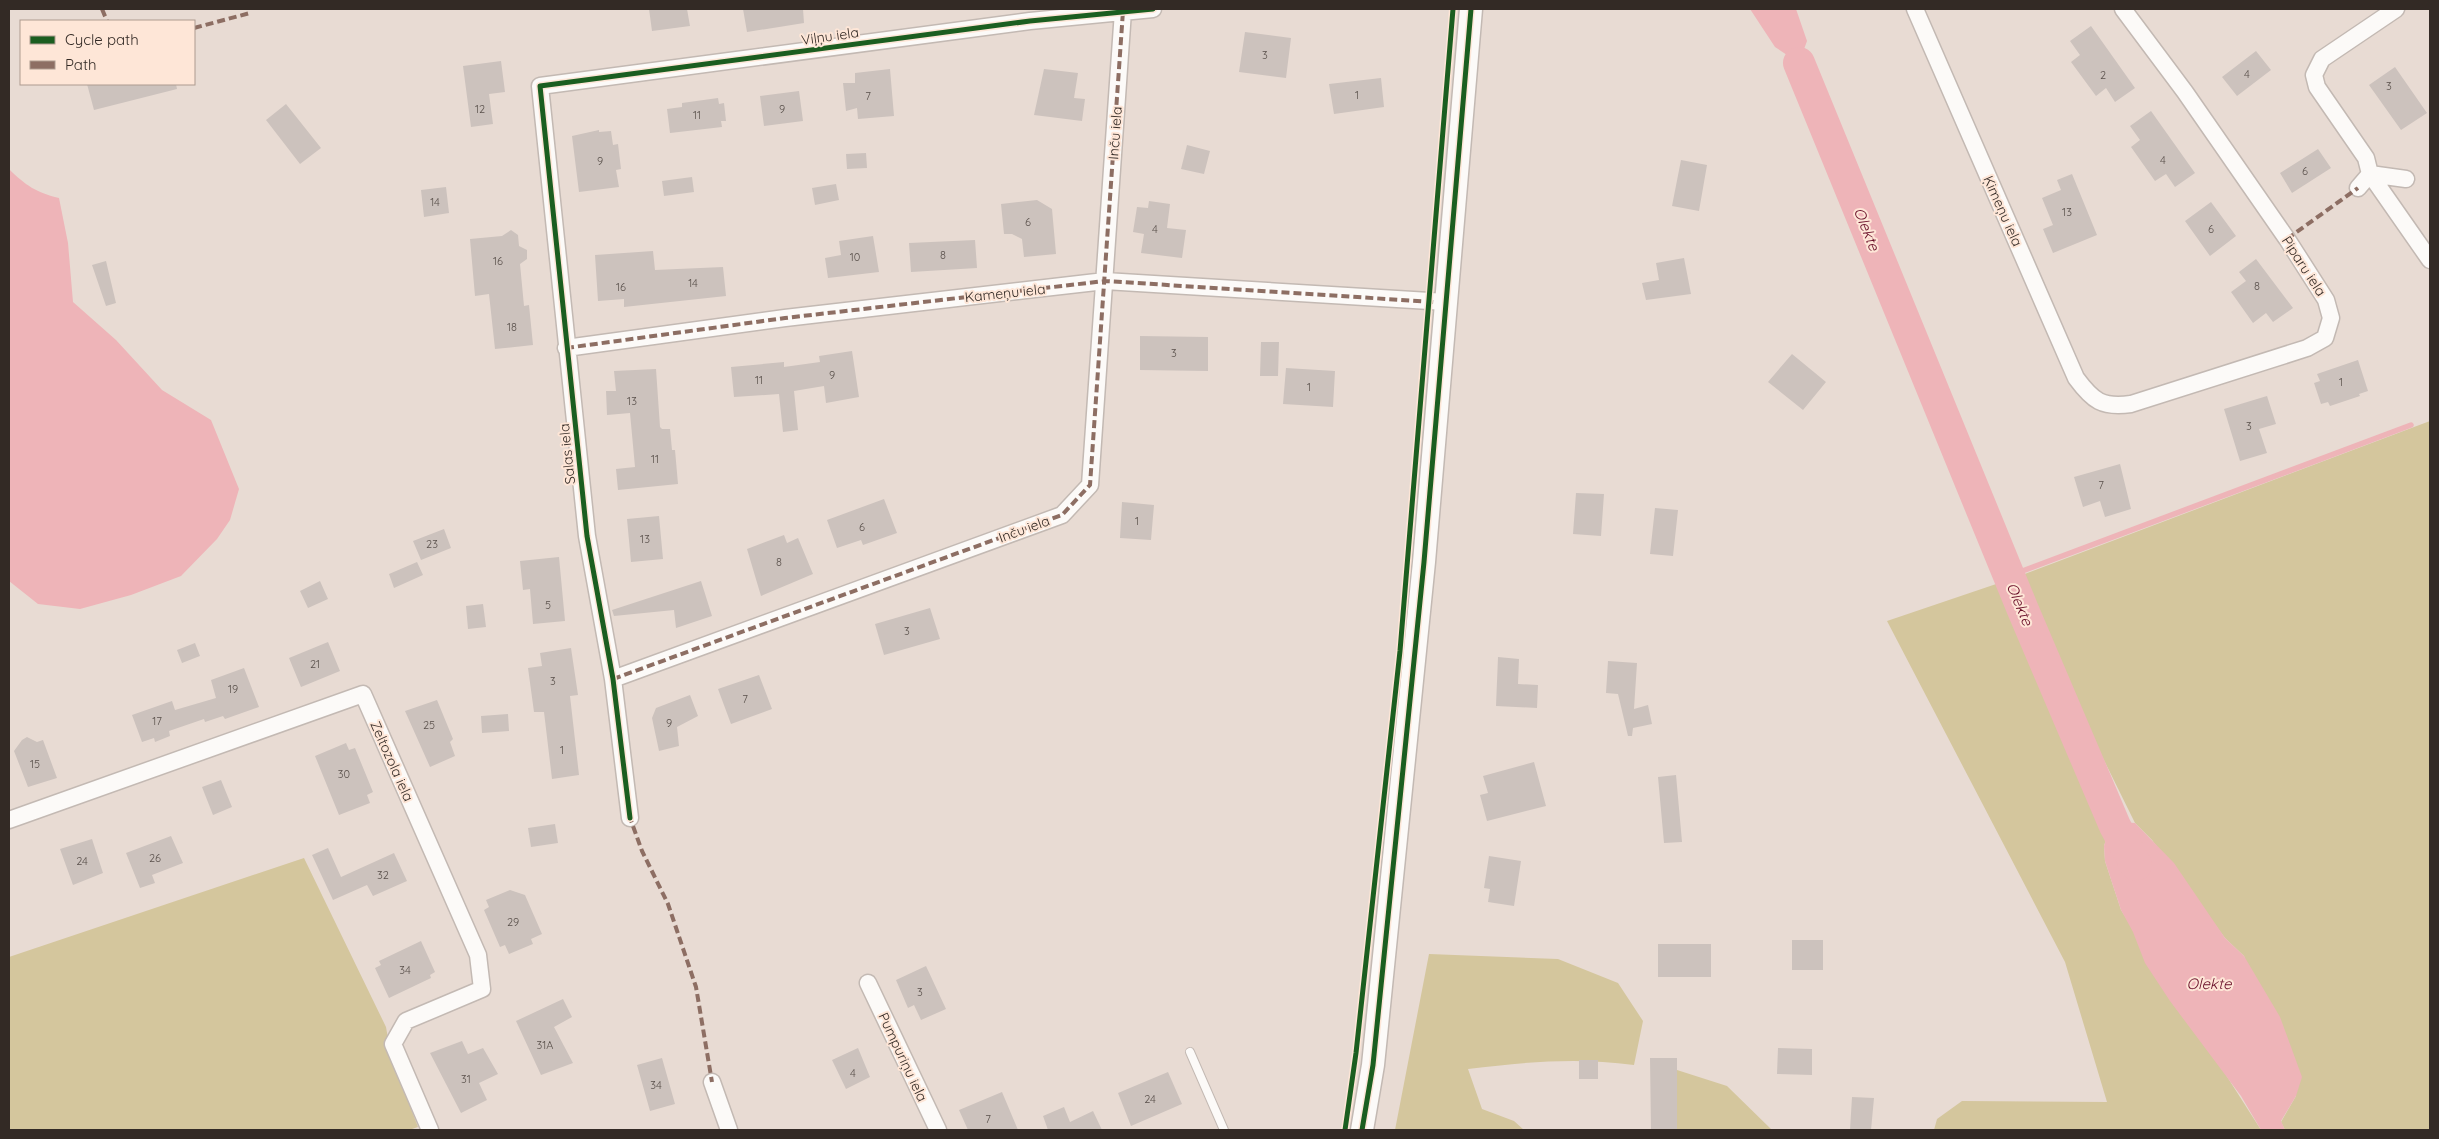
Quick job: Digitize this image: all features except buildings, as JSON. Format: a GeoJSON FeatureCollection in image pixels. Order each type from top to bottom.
{"type":"FeatureCollection","features":[{"type":"Feature","properties":{"kind":"main road"},"geometry":{"type":"LineString","coordinates":[[1362,1130],[1373,1065],[1387,937],[1424,562],[1471,9]]}},
{"type":"Feature","properties":{"kind":"street","name":"Viļņu iela"},"geometry":{"type":"LineString","coordinates":[[540,86],[1030,21],[1153,9]]}},
{"type":"Feature","properties":{"kind":"street","name":"Ķimeņu iela"},"geometry":{"type":"LineString","coordinates":[[1916,9],[2076,378],[2089,395],[2103,404]]}},
{"type":"Feature","properties":{"kind":"street","name":"Piparu iela"},"geometry":{"type":"LineString","coordinates":[[2103,404],[2117,406],[2131,404],[2307,348],[2325,338],[2332,318],[2326,300],[2287,239],[2184,92],[2122,9]]}},
{"type":"Feature","properties":{"kind":"street"},"geometry":{"type":"LineString","coordinates":[[2396,9],[2322,59],[2314,75],[2317,87],[2366,158],[2370,174],[2430,260]]}},
{"type":"Feature","properties":{"kind":"street","name":"Inču iela"},"geometry":{"type":"LineString","coordinates":[[613,679],[1062,515],[1090,485],[1124,12]]}},
{"type":"Feature","properties":{"kind":"street","name":"Salas iela"},"geometry":{"type":"LineString","coordinates":[[540,86],[587,536],[613,679],[630,818]]}},
{"type":"Feature","properties":{"kind":"street"},"geometry":{"type":"LineString","coordinates":[[2370,174],[2406,179]]}},
{"type":"Feature","properties":{"kind":"street"},"geometry":{"type":"LineString","coordinates":[[2358,188],[2370,174]]}},
{"type":"Feature","properties":{"kind":"street","name":"Kameņu iela"},"geometry":{"type":"LineString","coordinates":[[566,348],[786,318],[1106,281],[1446,302]]}},
{"type":"Feature","properties":{"kind":"street","name":"Zeltozola iela"},"geometry":{"type":"LineString","coordinates":[[9,820],[363,694],[478,955],[482,989],[406,1021],[393,1044],[430,1130]]}},
{"type":"Feature","properties":{"kind":"street","name":"Pumpuriņu iela"},"geometry":{"type":"LineString","coordinates":[[868,983],[938,1130]]}},
{"type":"Feature","properties":{"kind":"street"},"geometry":{"type":"LineString","coordinates":[[712,1082],[729,1130]]}},
{"type":"Feature","properties":{"kind":"lane"},"geometry":{"type":"LineString","coordinates":[[1190,1052],[1224,1130]]}},
{"type":"Feature","properties":{"kind":"shaded area"},"geometry":{"type":"Polygon","coordinates":[[[2430,421],[2430,1130],[2285,1130],[2281,1122],[2296,1096],[2244,956],[2225,938],[2152,840],[2135,823],[2014,578],[2430,421]]]}},
{"type":"Feature","properties":{"kind":"shaded area"},"geometry":{"type":"Polygon","coordinates":[[[2005,581],[2109,830],[2104,846],[2105,861],[2121,910],[2261,1130],[1934,1130],[1937,1119],[1962,1101],[2107,1102],[2065,962],[1887,621],[2005,581]]]}},
{"type":"Feature","properties":{"kind":"shaded area"},"geometry":{"type":"Polygon","coordinates":[[[304,858],[386,1027],[391,1056],[418,1127],[409,1130],[9,1130],[9,957],[304,858]]]}},
{"type":"Feature","properties":{"kind":"shaded area"},"geometry":{"type":"Polygon","coordinates":[[[1429,954],[1558,959],[1618,983],[1643,1021],[1634,1065],[1591,1061],[1551,1061],[1468,1069],[1482,1109],[1514,1121],[1524,1130],[1395,1130],[1429,954]]]}},
{"type":"Feature","properties":{"kind":"shaded area"},"geometry":{"type":"Polygon","coordinates":[[[1677,1070],[1727,1086],[1772,1130],[1677,1130],[1677,1070]]]}},
{"type":"Feature","properties":{"kind":"water"},"geometry":{"type":"Polygon","coordinates":[[[1750,9],[1796,9],[1807,41],[1799,63],[1775,47],[1750,9]]]}},
{"type":"Feature","properties":{"kind":"water"},"geometry":{"type":"Polygon","coordinates":[[[9,169],[32,188],[59,198],[68,243],[73,302],[116,340],[162,390],[211,420],[239,489],[230,520],[217,539],[181,576],[131,595],[80,609],[38,604],[9,581],[9,169]]]}},
{"type":"Feature","properties":{"kind":"water","name":"Olekte"},"geometry":{"type":"Polygon","coordinates":[[[2121,822],[2135,823],[2174,863],[2225,938],[2244,956],[2280,1017],[2302,1077],[2296,1096],[2281,1121],[2285,1130],[2261,1130],[2241,1096],[2170,1001],[2145,963],[2133,932],[2121,910],[2105,861],[2104,846],[2109,830],[2121,822]]]}},
{"type":"Feature","properties":{"kind":"waterway","name":"Olekte"},"geometry":{"type":"LineString","coordinates":[[1799,63],[2023,610],[2115,826],[2136,865]]}},
{"type":"Feature","properties":{"kind":"waterway"},"geometry":{"type":"LineString","coordinates":[[2009,576],[2411,425]]}},
{"type":"Feature","properties":{"kind":"marked path"},"geometry":{"type":"LineString","coordinates":[[102,9],[107,20]]}},
{"type":"Feature","properties":{"kind":"marked path"},"geometry":{"type":"LineString","coordinates":[[613,679],[1062,515],[1090,485],[1123,11]]}},
{"type":"Feature","properties":{"kind":"marked path"},"geometry":{"type":"LineString","coordinates":[[195,28],[250,13]]}},
{"type":"Feature","properties":{"kind":"marked path"},"geometry":{"type":"LineString","coordinates":[[2287,239],[2358,188]]}},
{"type":"Feature","properties":{"kind":"marked path"},"geometry":{"type":"LineString","coordinates":[[566,348],[785,318],[1105,281],[1434,302]]}},
{"type":"Feature","properties":{"kind":"marked path"},"geometry":{"type":"LineString","coordinates":[[629,815],[642,851],[668,904],[696,987],[712,1082]]}},
{"type":"Feature","properties":{"kind":"cycle path"},"geometry":{"type":"LineString","coordinates":[[630,818],[613,679],[587,536],[540,86],[1030,21],[1153,9]]}},
{"type":"Feature","properties":{"kind":"cycle path"},"geometry":{"type":"LineString","coordinates":[[1345,1130],[1356,1053],[1400,651],[1453,9]]}},
{"type":"Feature","properties":{"kind":"cycle path"},"geometry":{"type":"LineString","coordinates":[[1362,1130],[1373,1065],[1424,562],[1471,9]]}}]}
